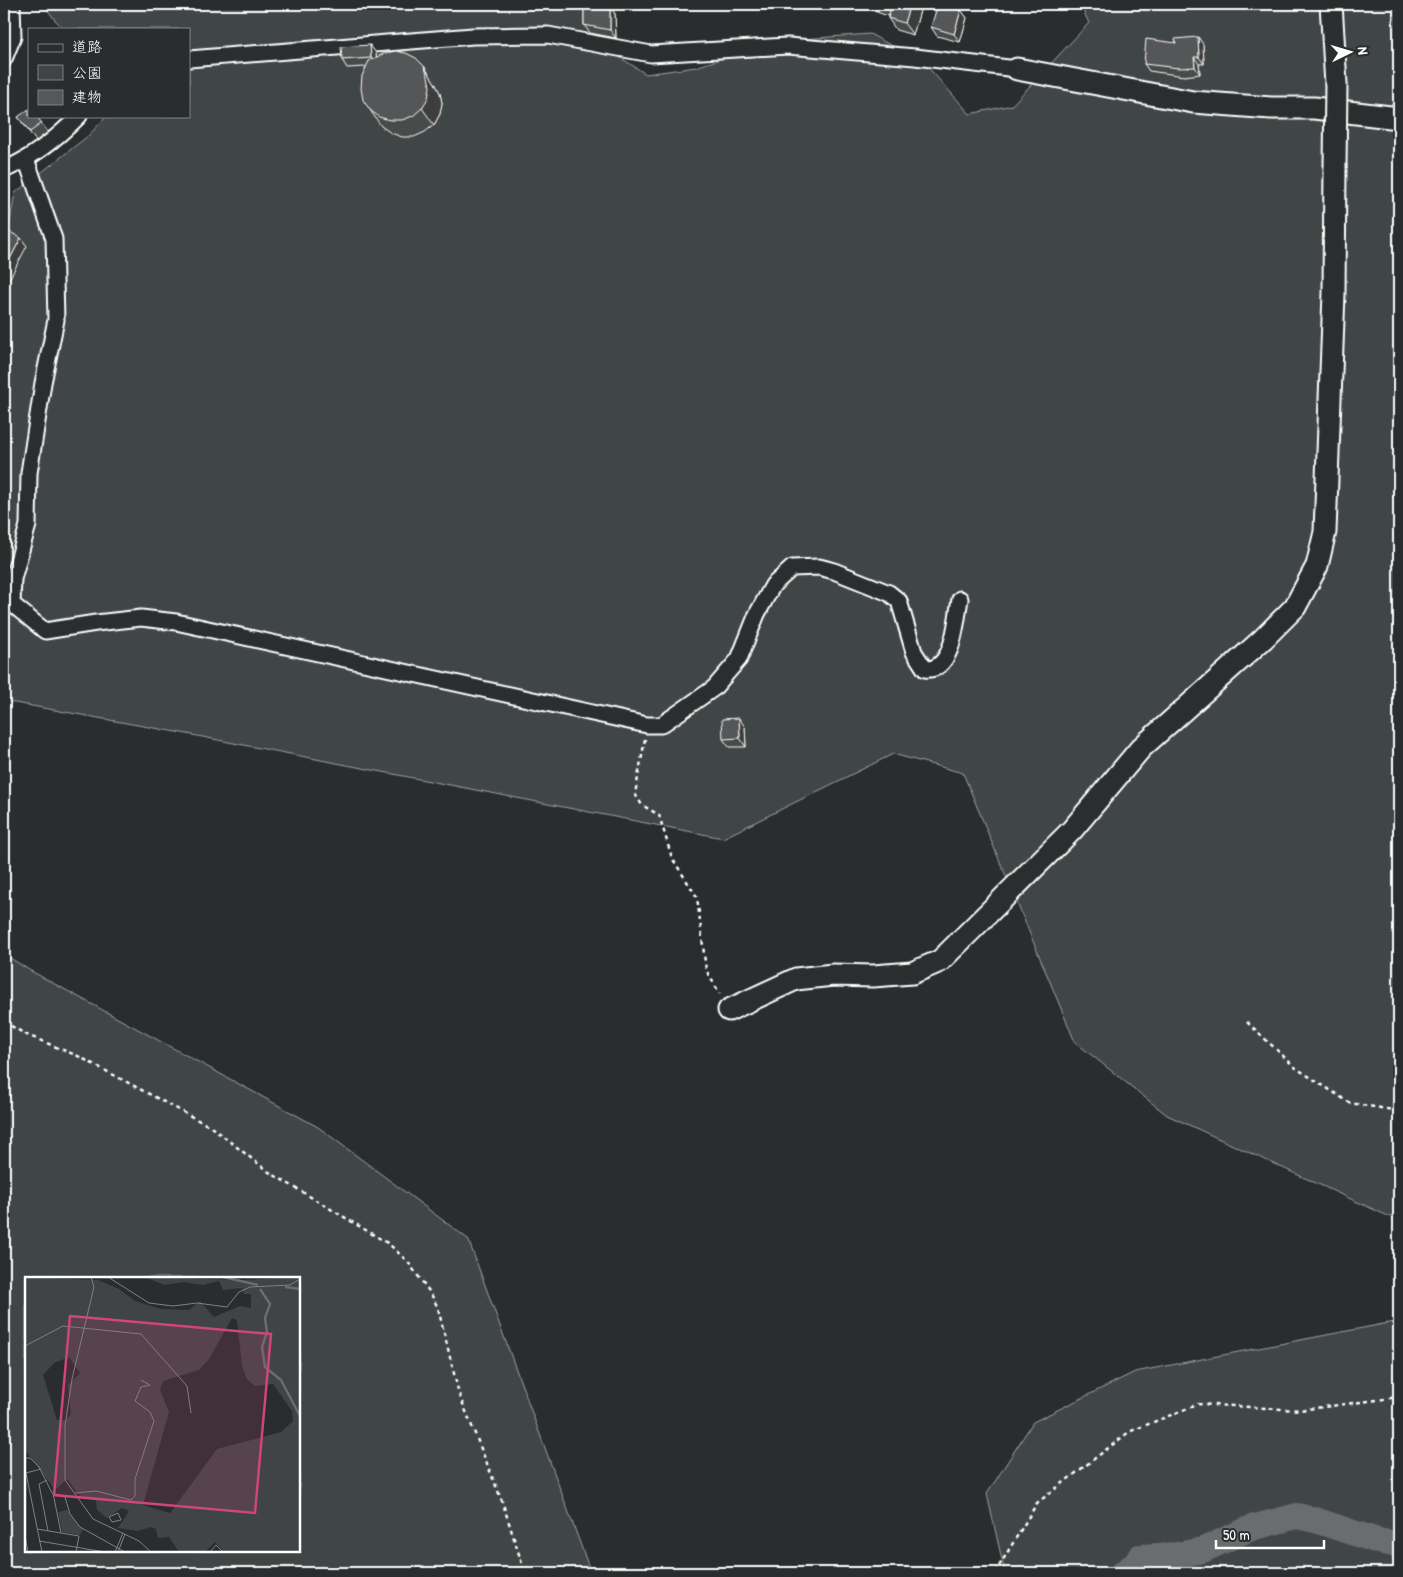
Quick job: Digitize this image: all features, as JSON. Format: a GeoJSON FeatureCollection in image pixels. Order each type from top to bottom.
{"type":"FeatureCollection","features":[{"type":"Feature","properties":{"kind":"street"},"geometry":{"type":"LineString","coordinates":[[4,59],[14,36],[12,4]]}},
{"type":"Feature","properties":{"kind":"street"},"geometry":{"type":"LineString","coordinates":[[730,1010],[796,979],[833,974],[873,976],[912,973],[940,960],[1072,830],[1142,748],[1263,639],[1295,607],[1317,566],[1325,532],[1334,293],[1336,84],[1331,4]]}},
{"type":"Feature","properties":{"kind":"street"},"geometry":{"type":"LineString","coordinates":[[190,59],[474,36],[548,35],[651,54],[788,46],[916,57],[1017,69],[1193,102],[1271,108],[1314,108],[1399,118]]}},
{"type":"Feature","properties":{"kind":"street"},"geometry":{"type":"LineString","coordinates":[[5,167],[26,160],[63,132],[76,118]]}},
{"type":"Feature","properties":{"kind":"street"},"geometry":{"type":"LineString","coordinates":[[26,160],[54,239],[56,320],[42,382],[29,474],[28,524],[13,579],[12,604],[45,631],[96,622],[141,618],[176,622],[647,725],[661,725],[714,688],[739,659],[756,614],[773,585],[792,568],[819,567],[834,571],[888,593],[899,601],[914,652],[925,668],[932,669],[940,666],[949,653],[960,599]]}},
{"type":"Feature","properties":{"kind":"path"},"geometry":{"type":"LineString","coordinates":[[647,725],[635,794],[642,805],[659,815],[672,858],[697,897],[706,970],[730,1010]]}},
{"type":"Feature","properties":{"kind":"path"},"geometry":{"type":"LineString","coordinates":[[4,1022],[27,1035],[78,1056],[211,1127],[269,1172],[389,1244],[408,1262],[431,1294],[438,1308],[459,1394],[502,1501],[525,1573]]}},
{"type":"Feature","properties":{"kind":"path"},"geometry":{"type":"LineString","coordinates":[[1247,1022],[1296,1068],[1350,1103],[1399,1111]]}},
{"type":"Feature","properties":{"kind":"path"},"geometry":{"type":"LineString","coordinates":[[995,1573],[1038,1503],[1129,1432],[1198,1404],[1300,1410],[1399,1397]]}},
{"type":"Feature","properties":{"kind":"green space"},"geometry":{"type":"Polygon","coordinates":[[[43,4],[591,4],[594,41],[646,74],[696,67],[775,41],[870,34],[925,64],[970,114],[1012,105],[1089,23],[1080,4],[1399,4],[1399,1221],[1167,1115],[1075,1042],[963,773],[893,754],[723,838],[182,733],[4,701],[4,256],[15,193],[88,136],[105,118],[190,118],[190,28],[63,28],[43,4]]]}},
{"type":"Feature","properties":{"kind":"green space"},"geometry":{"type":"Polygon","coordinates":[[[4,954],[29,970],[318,1127],[468,1239],[591,1573],[4,1573],[4,954]]]}},
{"type":"Feature","properties":{"kind":"green space"},"geometry":{"type":"Polygon","coordinates":[[[1399,1321],[1399,1573],[1005,1573],[987,1494],[1033,1422],[1135,1372],[1399,1321]]]}},
{"type":"Feature","properties":{"kind":"building"},"geometry":{"type":"Polygon","coordinates":[[[584,4],[610,6],[610,30],[584,25],[584,4]]]}},
{"type":"Feature","properties":{"kind":"building"},"geometry":{"type":"Polygon","coordinates":[[[882,4],[910,4],[904,23],[888,18],[891,6],[882,4]]]}},
{"type":"Feature","properties":{"kind":"building"},"geometry":{"type":"Polygon","coordinates":[[[938,4],[961,10],[954,34],[931,27],[938,4]]]}},
{"type":"Feature","properties":{"kind":"building"},"geometry":{"type":"Polygon","coordinates":[[[1198,37],[1199,57],[1194,57],[1195,67],[1179,68],[1144,64],[1146,39],[1176,43],[1175,39],[1198,37]]]}},
{"type":"Feature","properties":{"kind":"building"},"geometry":{"type":"Polygon","coordinates":[[[370,45],[371,58],[342,60],[341,47],[370,45]]]}},
{"type":"Feature","properties":{"kind":"building"},"geometry":{"type":"Polygon","coordinates":[[[396,51],[416,58],[424,66],[430,87],[428,98],[422,108],[413,116],[402,120],[390,120],[379,117],[370,110],[363,100],[362,76],[369,61],[385,53],[396,51]]]}},
{"type":"Feature","properties":{"kind":"building"},"geometry":{"type":"Polygon","coordinates":[[[28,110],[28,118],[38,118],[42,123],[30,132],[18,117],[28,110]]]}},
{"type":"Feature","properties":{"kind":"building"},"geometry":{"type":"Polygon","coordinates":[[[4,229],[21,238],[4,270],[4,229]]]}},
{"type":"Feature","properties":{"kind":"building"},"geometry":{"type":"Polygon","coordinates":[[[739,718],[740,738],[723,739],[722,719],[739,718]]]}},
{"type":"Feature","properties":{"kind":"waterway"},"geometry":{"type":"LineString","coordinates":[[1123,1573],[1137,1563],[1140,1557],[1177,1555],[1203,1550],[1251,1528],[1297,1516],[1378,1541],[1399,1545]]}}]}
